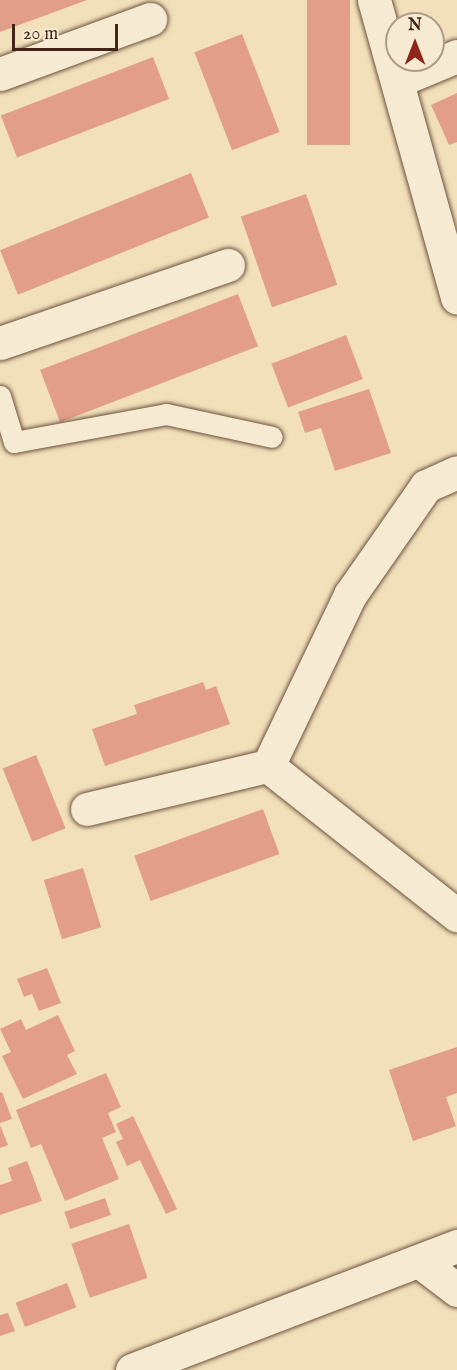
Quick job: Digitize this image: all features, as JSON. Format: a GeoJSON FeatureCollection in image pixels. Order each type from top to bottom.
{"type":"FeatureCollection","features":[{"type":"Feature","properties":{"kind":"street"},"geometry":{"type":"LineString","coordinates":[[374,0],[457,298]]}},
{"type":"Feature","properties":{"kind":"street"},"geometry":{"type":"LineString","coordinates":[[0,74],[150,19]]}},
{"type":"Feature","properties":{"kind":"street"},"geometry":{"type":"LineString","coordinates":[[397,81],[457,56]]}},
{"type":"Feature","properties":{"kind":"street"},"geometry":{"type":"LineString","coordinates":[[0,344],[228,265]]}},
{"type":"Feature","properties":{"kind":"street"},"geometry":{"type":"LineString","coordinates":[[268,766],[350,595],[426,486],[457,472]]}},
{"type":"Feature","properties":{"kind":"street"},"geometry":{"type":"LineString","coordinates":[[87,809],[268,766]]}},
{"type":"Feature","properties":{"kind":"street"},"geometry":{"type":"LineString","coordinates":[[268,766],[457,915]]}},
{"type":"Feature","properties":{"kind":"street"},"geometry":{"type":"LineString","coordinates":[[132,1370],[457,1246]]}},
{"type":"Feature","properties":{"kind":"street"},"geometry":{"type":"LineString","coordinates":[[419,1261],[457,1290]]}},
{"type":"Feature","properties":{"kind":"lane"},"geometry":{"type":"LineString","coordinates":[[0,396],[14,442],[166,414],[272,437]]}},
{"type":"Feature","properties":{"kind":"building"},"geometry":{"type":"Polygon","coordinates":[[[0,0],[87,0],[0,32],[0,0]]]}},
{"type":"Feature","properties":{"kind":"building"},"geometry":{"type":"Polygon","coordinates":[[[307,0],[350,0],[350,145],[307,145],[307,0]]]}},
{"type":"Feature","properties":{"kind":"building"},"geometry":{"type":"Polygon","coordinates":[[[242,34],[280,132],[232,150],[194,52],[242,34]]]}},
{"type":"Feature","properties":{"kind":"building"},"geometry":{"type":"Polygon","coordinates":[[[153,57],[169,99],[17,157],[1,115],[153,57]]]}},
{"type":"Feature","properties":{"kind":"building"},"geometry":{"type":"Polygon","coordinates":[[[457,93],[457,142],[449,145],[431,105],[457,93]]]}},
{"type":"Feature","properties":{"kind":"building"},"geometry":{"type":"Polygon","coordinates":[[[191,173],[209,218],[18,295],[0,250],[191,173]]]}},
{"type":"Feature","properties":{"kind":"building"},"geometry":{"type":"Polygon","coordinates":[[[306,194],[337,285],[272,307],[241,216],[306,194]]]}},
{"type":"Feature","properties":{"kind":"building"},"geometry":{"type":"Polygon","coordinates":[[[238,294],[258,346],[60,422],[40,370],[238,294]]]}},
{"type":"Feature","properties":{"kind":"building"},"geometry":{"type":"Polygon","coordinates":[[[346,335],[363,379],[288,408],[271,364],[346,335]]]}},
{"type":"Feature","properties":{"kind":"building"},"geometry":{"type":"Polygon","coordinates":[[[369,389],[391,453],[335,471],[321,428],[305,433],[298,412],[369,389]]]}},
{"type":"Feature","properties":{"kind":"building"},"geometry":{"type":"Polygon","coordinates":[[[203,682],[206,690],[216,686],[230,724],[105,766],[92,729],[137,714],[134,705],[203,682]]]}},
{"type":"Feature","properties":{"kind":"building"},"geometry":{"type":"Polygon","coordinates":[[[36,755],[66,828],[32,842],[3,768],[36,755]]]}},
{"type":"Feature","properties":{"kind":"building"},"geometry":{"type":"Polygon","coordinates":[[[263,809],[279,854],[151,901],[134,856],[263,809]]]}},
{"type":"Feature","properties":{"kind":"building"},"geometry":{"type":"Polygon","coordinates":[[[83,868],[101,927],[62,939],[44,880],[83,868]]]}},
{"type":"Feature","properties":{"kind":"building"},"geometry":{"type":"Polygon","coordinates":[[[47,968],[61,1003],[39,1011],[32,994],[24,997],[17,979],[47,968]]]}},
{"type":"Feature","properties":{"kind":"building"},"geometry":{"type":"Polygon","coordinates":[[[58,1015],[75,1051],[67,1055],[77,1074],[23,1099],[2,1056],[11,1052],[0,1029],[21,1019],[26,1030],[58,1015]]]}},
{"type":"Feature","properties":{"kind":"building"},"geometry":{"type":"Polygon","coordinates":[[[457,1047],[457,1093],[446,1097],[456,1126],[413,1141],[389,1070],[457,1047]]]}},
{"type":"Feature","properties":{"kind":"building"},"geometry":{"type":"Polygon","coordinates":[[[106,1073],[121,1107],[108,1113],[116,1132],[102,1138],[119,1179],[65,1201],[41,1144],[31,1148],[16,1110],[106,1073]]]}},
{"type":"Feature","properties":{"kind":"building"},"geometry":{"type":"Polygon","coordinates":[[[2,1092],[12,1119],[0,1123],[0,1093],[2,1092]]]}},
{"type":"Feature","properties":{"kind":"building"},"geometry":{"type":"Polygon","coordinates":[[[133,1116],[177,1209],[166,1214],[140,1160],[127,1166],[116,1142],[123,1139],[116,1124],[133,1116]]]}},
{"type":"Feature","properties":{"kind":"building"},"geometry":{"type":"Polygon","coordinates":[[[0,1125],[8,1145],[0,1148],[0,1125]]]}},
{"type":"Feature","properties":{"kind":"building"},"geometry":{"type":"Polygon","coordinates":[[[27,1161],[42,1201],[0,1215],[0,1185],[12,1181],[8,1168],[27,1161]]]}},
{"type":"Feature","properties":{"kind":"building"},"geometry":{"type":"Polygon","coordinates":[[[105,1198],[111,1215],[70,1229],[64,1212],[105,1198]]]}},
{"type":"Feature","properties":{"kind":"building"},"geometry":{"type":"Polygon","coordinates":[[[129,1224],[148,1278],[90,1298],[71,1244],[129,1224]]]}},
{"type":"Feature","properties":{"kind":"building"},"geometry":{"type":"Polygon","coordinates":[[[67,1283],[76,1307],[25,1327],[16,1303],[67,1283]]]}},
{"type":"Feature","properties":{"kind":"building"},"geometry":{"type":"Polygon","coordinates":[[[8,1313],[15,1331],[0,1336],[0,1315],[8,1313]]]}}]}
